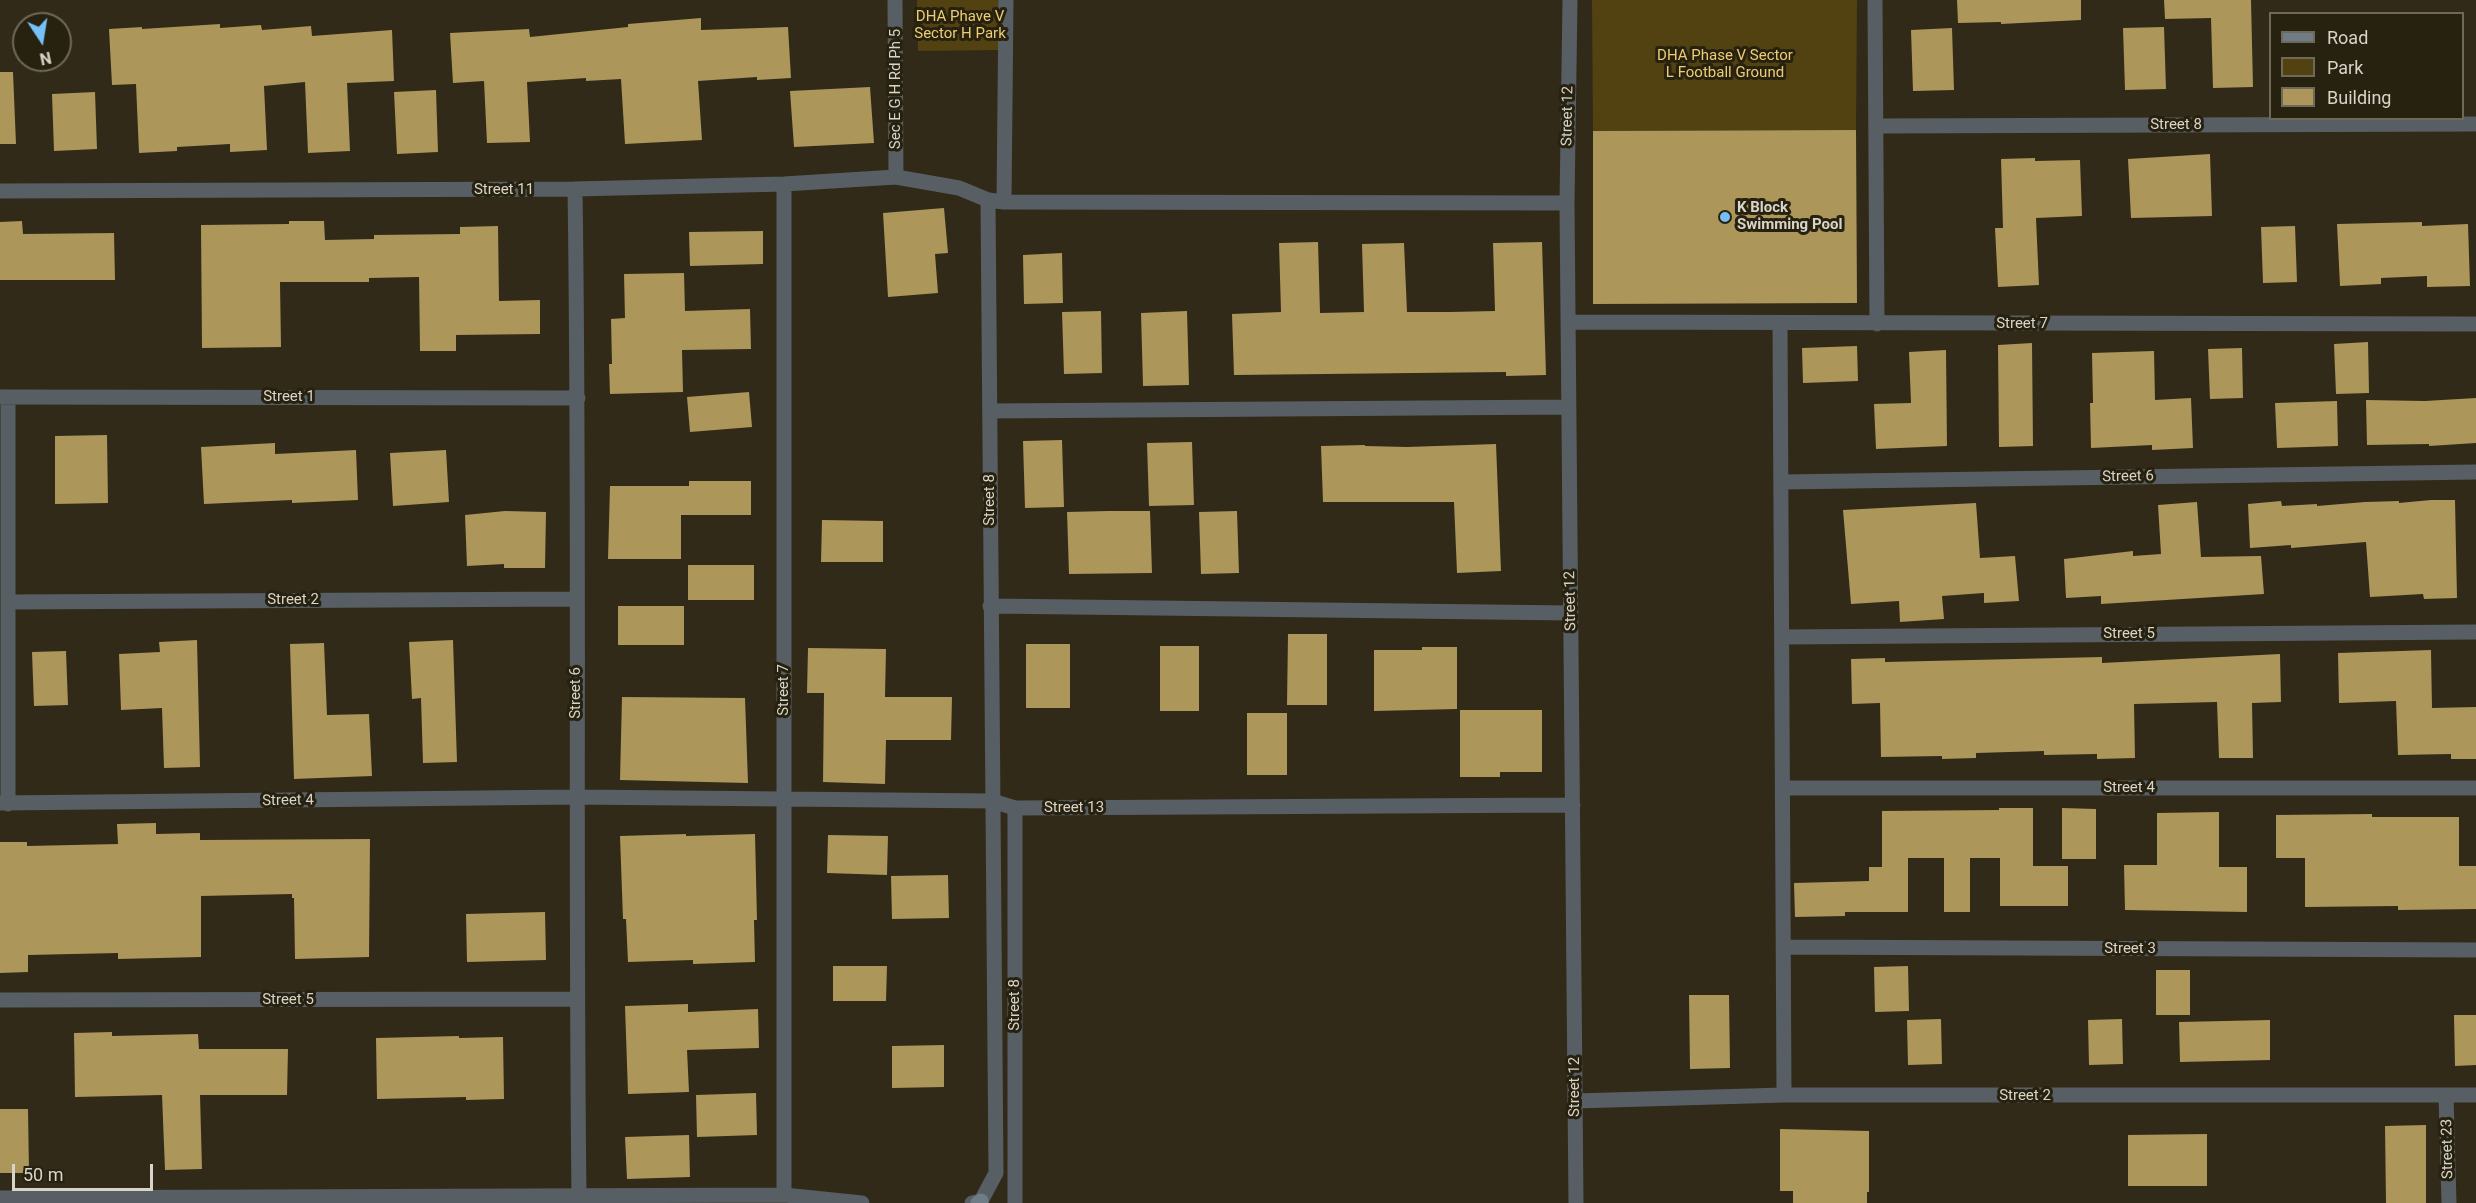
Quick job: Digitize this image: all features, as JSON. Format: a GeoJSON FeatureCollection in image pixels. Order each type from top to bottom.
{"type":"FeatureCollection","features":[{"type":"Feature","properties":{"kind":"street","name":"Sec E G H Rd Ph 5"},"geometry":{"type":"LineString","coordinates":[[895,0],[896,177]]}},
{"type":"Feature","properties":{"kind":"street"},"geometry":{"type":"LineString","coordinates":[[1004,202],[1006,0]]}},
{"type":"Feature","properties":{"kind":"street","name":"Street 12"},"geometry":{"type":"LineString","coordinates":[[1570,0],[1567,203],[1576,1203]]}},
{"type":"Feature","properties":{"kind":"street"},"geometry":{"type":"LineString","coordinates":[[1875,0],[1876,324]]}},
{"type":"Feature","properties":{"kind":"street","name":"Street 8"},"geometry":{"type":"LineString","coordinates":[[1876,126],[2476,124]]}},
{"type":"Feature","properties":{"kind":"street","name":"Street 11"},"geometry":{"type":"LineString","coordinates":[[0,191],[575,189],[784,184],[896,177],[959,188],[988,200],[1004,202],[1567,203]]}},
{"type":"Feature","properties":{"kind":"street","name":"Street 7"},"geometry":{"type":"LineString","coordinates":[[784,184],[784,1195]]}},
{"type":"Feature","properties":{"kind":"street","name":"Street 6"},"geometry":{"type":"LineString","coordinates":[[575,189],[578,398],[576,798],[579,1197]]}},
{"type":"Feature","properties":{"kind":"street","name":"Street 8"},"geometry":{"type":"LineString","coordinates":[[977,1202],[996,1173],[988,200]]}},
{"type":"Feature","properties":{"kind":"street","name":"Street 7"},"geometry":{"type":"LineString","coordinates":[[1568,322],[2476,324]]}},
{"type":"Feature","properties":{"kind":"street"},"geometry":{"type":"LineString","coordinates":[[1780,324],[1784,1095]]}},
{"type":"Feature","properties":{"kind":"street"},"geometry":{"type":"LineString","coordinates":[[4,397],[4,580],[8,602],[4,803]]}},
{"type":"Feature","properties":{"kind":"street","name":"Street 1"},"geometry":{"type":"LineString","coordinates":[[4,397],[578,398]]}},
{"type":"Feature","properties":{"kind":"street"},"geometry":{"type":"LineString","coordinates":[[990,411],[1569,407]]}},
{"type":"Feature","properties":{"kind":"street","name":"Street 6"},"geometry":{"type":"LineString","coordinates":[[1781,482],[2476,472]]}},
{"type":"Feature","properties":{"kind":"street","name":"Street 2"},"geometry":{"type":"LineString","coordinates":[[8,602],[577,598]]}},
{"type":"Feature","properties":{"kind":"street"},"geometry":{"type":"LineString","coordinates":[[990,606],[1571,613]]}},
{"type":"Feature","properties":{"kind":"street","name":"Street 5"},"geometry":{"type":"LineString","coordinates":[[1782,637],[2476,632]]}},
{"type":"Feature","properties":{"kind":"street","name":"Street 4"},"geometry":{"type":"LineString","coordinates":[[1783,788],[2476,788]]}},
{"type":"Feature","properties":{"kind":"street","name":"Street 13"},"geometry":{"type":"LineString","coordinates":[[576,798],[992,801],[1015,808],[1573,805]]}},
{"type":"Feature","properties":{"kind":"street","name":"Street 4"},"geometry":{"type":"LineString","coordinates":[[4,803],[576,798]]}},
{"type":"Feature","properties":{"kind":"street","name":"Street 8"},"geometry":{"type":"LineString","coordinates":[[1015,808],[1015,1203]]}},
{"type":"Feature","properties":{"kind":"street","name":"Street 3"},"geometry":{"type":"LineString","coordinates":[[1784,947],[2476,950]]}},
{"type":"Feature","properties":{"kind":"street","name":"Street 5"},"geometry":{"type":"LineString","coordinates":[[0,1000],[577,999]]}},
{"type":"Feature","properties":{"kind":"street","name":"Street 2"},"geometry":{"type":"LineString","coordinates":[[1575,1101],[1784,1095],[2476,1095]]}},
{"type":"Feature","properties":{"kind":"street","name":"Street 23"},"geometry":{"type":"LineString","coordinates":[[2446,1095],[2449,1203]]}},
{"type":"Feature","properties":{"kind":"street"},"geometry":{"type":"LineString","coordinates":[[0,1198],[784,1195],[862,1203]]}},
{"type":"Feature","properties":{"kind":"green space","name":"DHA Phave V Sector H Park"},"geometry":{"type":"Polygon","coordinates":[[[917,0],[1001,0],[1002,50],[918,51],[917,0]]]}},
{"type":"Feature","properties":{"kind":"green space","name":"DHA Phase V Sector L Football Ground"},"geometry":{"type":"Polygon","coordinates":[[[1592,0],[1857,0],[1856,130],[1593,131],[1592,0]]]}},
{"type":"Feature","properties":{"kind":"building"},"geometry":{"type":"Polygon","coordinates":[[[1957,0],[2081,0],[2081,20],[2001,24],[2001,22],[1958,23],[1957,0]]]}},
{"type":"Feature","properties":{"kind":"building"},"geometry":{"type":"Polygon","coordinates":[[[2164,0],[2251,0],[2253,87],[2213,88],[2211,18],[2165,19],[2164,0]]]}},
{"type":"Feature","properties":{"kind":"building"},"geometry":{"type":"Polygon","coordinates":[[[701,18],[701,30],[788,27],[791,78],[757,80],[757,77],[698,81],[702,140],[625,144],[621,79],[586,81],[586,78],[527,82],[530,142],[487,143],[484,81],[453,83],[450,33],[529,29],[530,37],[628,27],[628,24],[701,18]]]}},
{"type":"Feature","properties":{"kind":"building"},"geometry":{"type":"Polygon","coordinates":[[[220,24],[220,28],[261,25],[262,30],[311,26],[312,36],[392,30],[394,81],[347,83],[350,151],[308,153],[305,82],[264,86],[267,150],[230,152],[230,144],[177,147],[177,151],[139,153],[136,84],[112,85],[109,29],[220,24]]]}},
{"type":"Feature","properties":{"kind":"building"},"geometry":{"type":"Polygon","coordinates":[[[2164,27],[2166,89],[2125,90],[2123,28],[2164,27]]]}},
{"type":"Feature","properties":{"kind":"building"},"geometry":{"type":"Polygon","coordinates":[[[1952,28],[1954,90],[1913,91],[1911,30],[1952,28]]]}},
{"type":"Feature","properties":{"kind":"building"},"geometry":{"type":"Polygon","coordinates":[[[0,72],[13,72],[16,144],[0,144],[0,72]]]}},
{"type":"Feature","properties":{"kind":"building"},"geometry":{"type":"Polygon","coordinates":[[[870,87],[874,143],[794,147],[790,91],[870,87]]]}},
{"type":"Feature","properties":{"kind":"building"},"geometry":{"type":"Polygon","coordinates":[[[436,90],[438,152],[397,154],[394,92],[436,90]]]}},
{"type":"Feature","properties":{"kind":"building"},"geometry":{"type":"Polygon","coordinates":[[[95,92],[97,149],[54,151],[52,94],[95,92]]]}},
{"type":"Feature","properties":{"kind":"building","name":"K Block Swimming Pool"},"geometry":{"type":"Polygon","coordinates":[[[1856,130],[1857,303],[1593,304],[1593,131],[1856,130]]]}},
{"type":"Feature","properties":{"kind":"building"},"geometry":{"type":"Polygon","coordinates":[[[2210,154],[2212,216],[2131,218],[2128,159],[2210,154]]]}},
{"type":"Feature","properties":{"kind":"building"},"geometry":{"type":"Polygon","coordinates":[[[2035,158],[2035,161],[2080,160],[2082,216],[2036,218],[2039,285],[1998,287],[1995,228],[2003,228],[2001,159],[2035,158]]]}},
{"type":"Feature","properties":{"kind":"building"},"geometry":{"type":"Polygon","coordinates":[[[944,208],[948,253],[935,254],[938,293],[888,297],[883,213],[944,208]]]}},
{"type":"Feature","properties":{"kind":"building"},"geometry":{"type":"Polygon","coordinates":[[[22,221],[23,234],[114,233],[115,280],[0,280],[0,222],[22,221]]]}},
{"type":"Feature","properties":{"kind":"building"},"geometry":{"type":"Polygon","coordinates":[[[289,221],[324,221],[325,240],[374,239],[374,235],[460,234],[460,227],[498,226],[499,301],[540,300],[540,334],[456,335],[456,351],[420,351],[419,277],[369,278],[369,282],[280,282],[281,347],[202,348],[201,225],[289,224],[289,221]]]}},
{"type":"Feature","properties":{"kind":"building"},"geometry":{"type":"Polygon","coordinates":[[[2422,222],[2422,226],[2468,224],[2470,286],[2427,287],[2427,276],[2381,278],[2381,284],[2340,286],[2337,224],[2422,222]]]}},
{"type":"Feature","properties":{"kind":"building"},"geometry":{"type":"Polygon","coordinates":[[[2295,226],[2297,282],[2263,283],[2261,227],[2295,226]]]}},
{"type":"Feature","properties":{"kind":"building"},"geometry":{"type":"Polygon","coordinates":[[[763,231],[763,264],[690,266],[689,232],[763,231]]]}},
{"type":"Feature","properties":{"kind":"building"},"geometry":{"type":"Polygon","coordinates":[[[1318,242],[1320,313],[1364,312],[1362,244],[1404,243],[1407,312],[1450,312],[1495,311],[1493,243],[1542,242],[1546,375],[1506,376],[1506,372],[1234,375],[1232,314],[1281,312],[1279,243],[1318,242]]]}},
{"type":"Feature","properties":{"kind":"building"},"geometry":{"type":"Polygon","coordinates":[[[1062,253],[1063,303],[1024,304],[1023,255],[1062,253]]]}},
{"type":"Feature","properties":{"kind":"building"},"geometry":{"type":"Polygon","coordinates":[[[684,273],[685,311],[750,309],[751,349],[682,350],[683,392],[610,394],[611,319],[625,318],[624,274],[684,273]]]}},
{"type":"Feature","properties":{"kind":"building"},"geometry":{"type":"Polygon","coordinates":[[[1101,311],[1102,373],[1064,374],[1062,312],[1101,311]]]}},
{"type":"Feature","properties":{"kind":"building"},"geometry":{"type":"Polygon","coordinates":[[[1187,311],[1189,385],[1143,386],[1141,313],[1187,311]]]}},
{"type":"Feature","properties":{"kind":"building"},"geometry":{"type":"Polygon","coordinates":[[[2368,342],[2369,393],[2336,394],[2334,344],[2368,342]]]}},
{"type":"Feature","properties":{"kind":"building"},"geometry":{"type":"Polygon","coordinates":[[[2032,343],[2033,446],[1999,447],[1998,345],[2032,343]]]}},
{"type":"Feature","properties":{"kind":"building"},"geometry":{"type":"Polygon","coordinates":[[[1857,346],[1858,381],[1803,383],[1802,348],[1857,346]]]}},
{"type":"Feature","properties":{"kind":"building"},"geometry":{"type":"Polygon","coordinates":[[[2242,348],[2243,398],[2210,399],[2208,349],[2242,348]]]}},
{"type":"Feature","properties":{"kind":"building"},"geometry":{"type":"Polygon","coordinates":[[[1946,350],[1947,446],[1876,449],[1874,404],[1911,403],[1909,352],[1946,350]]]}},
{"type":"Feature","properties":{"kind":"building"},"geometry":{"type":"Polygon","coordinates":[[[2154,351],[2155,400],[2191,398],[2193,448],[2152,450],[2152,445],[2091,448],[2092,353],[2154,351]]]}},
{"type":"Feature","properties":{"kind":"building"},"geometry":{"type":"Polygon","coordinates":[[[749,392],[752,427],[690,432],[687,397],[749,392]]]}},
{"type":"Feature","properties":{"kind":"building"},"geometry":{"type":"Polygon","coordinates":[[[2476,398],[2476,443],[2429,446],[2429,444],[2367,445],[2366,400],[2425,401],[2476,398]]]}},
{"type":"Feature","properties":{"kind":"building"},"geometry":{"type":"Polygon","coordinates":[[[2337,401],[2338,446],[2277,448],[2275,403],[2337,401]]]}},
{"type":"Feature","properties":{"kind":"building"},"geometry":{"type":"Polygon","coordinates":[[[107,435],[108,503],[55,504],[55,436],[107,435]]]}},
{"type":"Feature","properties":{"kind":"building"},"geometry":{"type":"Polygon","coordinates":[[[1062,440],[1064,507],[1025,508],[1023,441],[1062,440]]]}},
{"type":"Feature","properties":{"kind":"building"},"geometry":{"type":"Polygon","coordinates":[[[1192,442],[1194,505],[1149,506],[1147,443],[1192,442]]]}},
{"type":"Feature","properties":{"kind":"building"},"geometry":{"type":"Polygon","coordinates":[[[275,443],[275,454],[356,450],[358,500],[204,504],[201,447],[275,443]]]}},
{"type":"Feature","properties":{"kind":"building"},"geometry":{"type":"Polygon","coordinates":[[[1496,444],[1501,571],[1457,573],[1454,502],[1323,502],[1321,446],[1407,447],[1496,444]]]}},
{"type":"Feature","properties":{"kind":"building"},"geometry":{"type":"Polygon","coordinates":[[[446,450],[449,502],[393,506],[390,453],[446,450]]]}},
{"type":"Feature","properties":{"kind":"building"},"geometry":{"type":"Polygon","coordinates":[[[689,481],[751,481],[751,515],[681,515],[681,559],[608,559],[610,486],[689,486],[689,481]]]}},
{"type":"Feature","properties":{"kind":"building"},"geometry":{"type":"Polygon","coordinates":[[[2455,500],[2457,598],[2424,599],[2423,594],[2370,597],[2366,542],[2291,548],[2291,545],[2250,548],[2248,504],[2281,501],[2282,506],[2317,504],[2317,506],[2455,500]]]}},
{"type":"Feature","properties":{"kind":"building"},"geometry":{"type":"Polygon","coordinates":[[[2197,502],[2201,557],[2261,556],[2264,594],[2101,604],[2101,596],[2066,598],[2064,559],[2133,551],[2133,556],[2161,554],[2158,505],[2197,502]]]}},
{"type":"Feature","properties":{"kind":"building"},"geometry":{"type":"Polygon","coordinates":[[[1976,503],[1980,558],[2015,556],[2019,601],[1984,603],[1984,593],[1942,596],[1944,619],[1900,622],[1899,601],[1851,604],[1843,510],[1976,503]]]}},
{"type":"Feature","properties":{"kind":"building"},"geometry":{"type":"Polygon","coordinates":[[[505,511],[546,512],[545,568],[504,568],[504,564],[467,566],[465,515],[505,511]]]}},
{"type":"Feature","properties":{"kind":"building"},"geometry":{"type":"Polygon","coordinates":[[[1150,511],[1152,573],[1069,574],[1067,512],[1150,511]]]}},
{"type":"Feature","properties":{"kind":"building"},"geometry":{"type":"Polygon","coordinates":[[[1237,511],[1239,573],[1201,574],[1199,512],[1237,511]]]}},
{"type":"Feature","properties":{"kind":"building"},"geometry":{"type":"Polygon","coordinates":[[[822,520],[883,521],[883,562],[821,562],[822,520]]]}},
{"type":"Feature","properties":{"kind":"building"},"geometry":{"type":"Polygon","coordinates":[[[688,565],[754,565],[754,600],[688,600],[688,565]]]}},
{"type":"Feature","properties":{"kind":"building"},"geometry":{"type":"Polygon","coordinates":[[[618,606],[684,606],[684,645],[618,645],[618,606]]]}},
{"type":"Feature","properties":{"kind":"building"},"geometry":{"type":"Polygon","coordinates":[[[1288,634],[1327,634],[1327,705],[1287,705],[1288,634]]]}},
{"type":"Feature","properties":{"kind":"building"},"geometry":{"type":"Polygon","coordinates":[[[197,640],[200,767],[164,768],[162,708],[121,710],[119,654],[160,652],[159,642],[197,640]]]}},
{"type":"Feature","properties":{"kind":"building"},"geometry":{"type":"Polygon","coordinates":[[[453,640],[457,762],[423,763],[421,698],[412,699],[409,642],[453,640]]]}},
{"type":"Feature","properties":{"kind":"building"},"geometry":{"type":"Polygon","coordinates":[[[324,643],[327,715],[369,714],[372,776],[294,779],[290,644],[324,643]]]}},
{"type":"Feature","properties":{"kind":"building"},"geometry":{"type":"Polygon","coordinates":[[[1026,644],[1070,644],[1070,708],[1026,708],[1026,644]]]}},
{"type":"Feature","properties":{"kind":"building"},"geometry":{"type":"Polygon","coordinates":[[[1160,646],[1199,646],[1199,711],[1160,711],[1160,646]]]}},
{"type":"Feature","properties":{"kind":"building"},"geometry":{"type":"Polygon","coordinates":[[[1422,647],[1457,647],[1457,709],[1374,711],[1374,650],[1422,650],[1422,647]]]}},
{"type":"Feature","properties":{"kind":"building"},"geometry":{"type":"Polygon","coordinates":[[[808,648],[886,649],[885,697],[952,697],[951,740],[886,740],[885,784],[823,782],[824,693],[807,693],[808,648]]]}},
{"type":"Feature","properties":{"kind":"building"},"geometry":{"type":"Polygon","coordinates":[[[2431,650],[2432,708],[2476,707],[2476,759],[2451,759],[2451,754],[2398,755],[2396,701],[2339,703],[2338,653],[2431,650]]]}},
{"type":"Feature","properties":{"kind":"building"},"geometry":{"type":"Polygon","coordinates":[[[66,651],[68,705],[34,706],[32,652],[66,651]]]}},
{"type":"Feature","properties":{"kind":"building"},"geometry":{"type":"Polygon","coordinates":[[[2280,654],[2281,702],[2252,703],[2253,758],[2219,758],[2217,702],[2134,704],[2135,758],[2097,759],[2097,754],[2044,755],[2044,751],[1976,753],[1976,758],[1881,757],[1880,703],[1852,704],[1851,659],[1885,658],[1885,662],[2102,657],[2102,663],[2280,654]]]}},
{"type":"Feature","properties":{"kind":"building"},"geometry":{"type":"Polygon","coordinates":[[[622,697],[745,698],[748,783],[620,780],[622,697]]]}},
{"type":"Feature","properties":{"kind":"building"},"geometry":{"type":"Polygon","coordinates":[[[1460,710],[1542,710],[1542,772],[1500,772],[1500,777],[1460,777],[1460,710]]]}},
{"type":"Feature","properties":{"kind":"building"},"geometry":{"type":"Polygon","coordinates":[[[1247,713],[1287,713],[1287,775],[1247,775],[1247,713]]]}},
{"type":"Feature","properties":{"kind":"building"},"geometry":{"type":"Polygon","coordinates":[[[1999,808],[2033,808],[2033,866],[2068,866],[2068,906],[2000,906],[2000,858],[1970,858],[1970,912],[1944,912],[1944,858],[1908,858],[1908,912],[1845,912],[1845,916],[1795,917],[1794,883],[1869,881],[1869,867],[1882,867],[1882,811],[1999,810],[1999,808]]]}},
{"type":"Feature","properties":{"kind":"building"},"geometry":{"type":"Polygon","coordinates":[[[2062,808],[2096,809],[2096,859],[2062,859],[2062,808]]]}},
{"type":"Feature","properties":{"kind":"building"},"geometry":{"type":"Polygon","coordinates":[[[2219,812],[2219,867],[2247,867],[2247,912],[2125,910],[2124,865],[2157,865],[2157,813],[2219,812]]]}},
{"type":"Feature","properties":{"kind":"building"},"geometry":{"type":"Polygon","coordinates":[[[2372,814],[2372,817],[2459,817],[2459,866],[2476,866],[2476,909],[2398,910],[2398,906],[2305,907],[2305,858],[2276,858],[2276,815],[2372,814]]]}},
{"type":"Feature","properties":{"kind":"building"},"geometry":{"type":"Polygon","coordinates":[[[156,823],[156,834],[200,833],[200,840],[370,839],[369,957],[295,959],[294,898],[292,894],[201,896],[201,957],[118,959],[118,953],[28,955],[28,972],[0,973],[0,842],[27,842],[27,846],[118,844],[117,824],[156,823]]]}},
{"type":"Feature","properties":{"kind":"building"},"geometry":{"type":"Polygon","coordinates":[[[686,834],[686,836],[755,834],[757,920],[754,920],[755,962],[693,964],[693,960],[628,962],[626,919],[623,919],[620,836],[686,834]]]}},
{"type":"Feature","properties":{"kind":"building"},"geometry":{"type":"Polygon","coordinates":[[[828,835],[888,836],[887,875],[827,873],[828,835]]]}},
{"type":"Feature","properties":{"kind":"building"},"geometry":{"type":"Polygon","coordinates":[[[948,875],[949,918],[892,919],[891,876],[948,875]]]}},
{"type":"Feature","properties":{"kind":"building"},"geometry":{"type":"Polygon","coordinates":[[[545,912],[546,960],[467,962],[466,914],[545,912]]]}},
{"type":"Feature","properties":{"kind":"building"},"geometry":{"type":"Polygon","coordinates":[[[833,966],[887,966],[886,1001],[833,1001],[833,966]]]}},
{"type":"Feature","properties":{"kind":"building"},"geometry":{"type":"Polygon","coordinates":[[[1908,966],[1909,1011],[1875,1012],[1874,967],[1908,966]]]}},
{"type":"Feature","properties":{"kind":"building"},"geometry":{"type":"Polygon","coordinates":[[[2156,970],[2190,970],[2190,1015],[2156,1015],[2156,970]]]}},
{"type":"Feature","properties":{"kind":"building"},"geometry":{"type":"Polygon","coordinates":[[[1689,995],[1729,995],[1730,1068],[1690,1069],[1689,995]]]}},
{"type":"Feature","properties":{"kind":"building"},"geometry":{"type":"Polygon","coordinates":[[[688,1004],[688,1012],[758,1009],[759,1048],[687,1050],[689,1092],[628,1094],[625,1006],[688,1004]]]}},
{"type":"Feature","properties":{"kind":"building"},"geometry":{"type":"Polygon","coordinates":[[[2454,1015],[2476,1015],[2476,1065],[2455,1066],[2454,1015]]]}},
{"type":"Feature","properties":{"kind":"building"},"geometry":{"type":"Polygon","coordinates":[[[1941,1019],[1942,1064],[1908,1065],[1907,1020],[1941,1019]]]}},
{"type":"Feature","properties":{"kind":"building"},"geometry":{"type":"Polygon","coordinates":[[[2122,1019],[2123,1064],[2089,1065],[2088,1020],[2122,1019]]]}},
{"type":"Feature","properties":{"kind":"building"},"geometry":{"type":"Polygon","coordinates":[[[2270,1020],[2270,1060],[2180,1062],[2179,1022],[2270,1020]]]}},
{"type":"Feature","properties":{"kind":"building"},"geometry":{"type":"Polygon","coordinates":[[[112,1032],[112,1036],[198,1034],[199,1049],[288,1049],[287,1095],[200,1095],[202,1169],[165,1170],[162,1095],[75,1097],[74,1033],[112,1032]]]}},
{"type":"Feature","properties":{"kind":"building"},"geometry":{"type":"Polygon","coordinates":[[[459,1036],[459,1038],[503,1037],[504,1099],[466,1100],[466,1097],[377,1099],[376,1038],[459,1036]]]}},
{"type":"Feature","properties":{"kind":"building"},"geometry":{"type":"Polygon","coordinates":[[[944,1045],[944,1087],[892,1088],[892,1046],[944,1045]]]}},
{"type":"Feature","properties":{"kind":"building"},"geometry":{"type":"Polygon","coordinates":[[[756,1093],[757,1135],[697,1137],[696,1095],[756,1093]]]}},
{"type":"Feature","properties":{"kind":"building"},"geometry":{"type":"Polygon","coordinates":[[[0,1109],[28,1109],[29,1173],[0,1173],[0,1109]]]}},
{"type":"Feature","properties":{"kind":"building"},"geometry":{"type":"Polygon","coordinates":[[[2426,1125],[2426,1203],[2386,1203],[2385,1126],[2426,1125]]]}},
{"type":"Feature","properties":{"kind":"building"},"geometry":{"type":"Polygon","coordinates":[[[1780,1129],[1869,1131],[1867,1203],[1793,1203],[1793,1191],[1780,1191],[1780,1129]]]}},
{"type":"Feature","properties":{"kind":"building"},"geometry":{"type":"Polygon","coordinates":[[[2207,1134],[2207,1186],[2128,1186],[2128,1135],[2207,1134]]]}},
{"type":"Feature","properties":{"kind":"building"},"geometry":{"type":"Polygon","coordinates":[[[689,1135],[690,1177],[627,1179],[625,1137],[689,1135]]]}},
{"type":"Feature","properties":{"kind":"place","name":"K Block Swimming Pool"},"geometry":{"type":"Point","coordinates":[1725,217]}}]}
